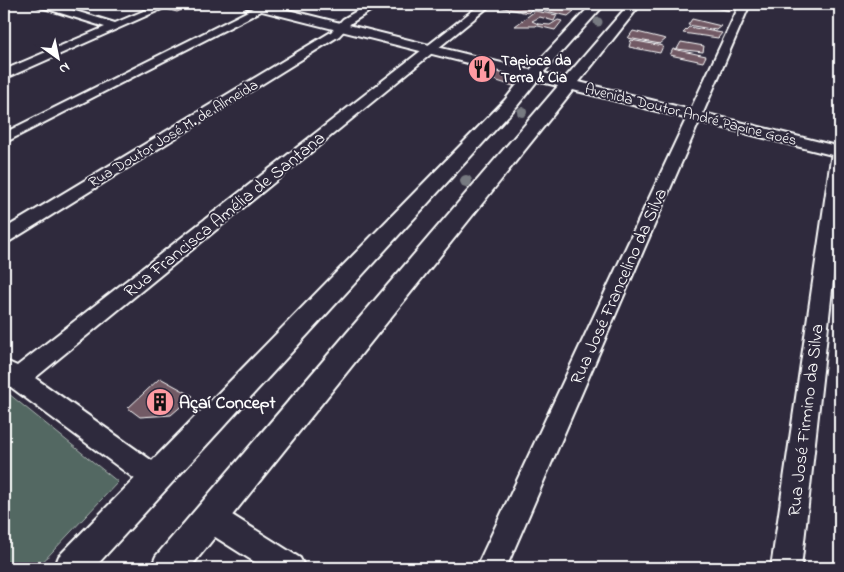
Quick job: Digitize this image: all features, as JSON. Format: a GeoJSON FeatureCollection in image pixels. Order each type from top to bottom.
{"type":"FeatureCollection","features":[{"type":"Feature","properties":{"kind":"street"},"geometry":{"type":"LineString","coordinates":[[42,4],[114,26]]}},
{"type":"Feature","properties":{"kind":"street"},"geometry":{"type":"LineString","coordinates":[[4,75],[168,4]]}},
{"type":"Feature","properties":{"kind":"street","name":"Avenida Doutor André Papine Goés"},"geometry":{"type":"LineString","coordinates":[[250,4],[268,6],[429,50],[840,152]]}},
{"type":"Feature","properties":{"kind":"street","name":"Rua Doutor José M. de Almeida"},"geometry":{"type":"LineString","coordinates":[[4,237],[335,34],[347,21],[376,4]]}},
{"type":"Feature","properties":{"kind":"street","name":"Rua Francisca Amélia de Santana"},"geometry":{"type":"LineString","coordinates":[[11,373],[487,4]]}},
{"type":"Feature","properties":{"kind":"street"},"geometry":{"type":"LineString","coordinates":[[71,568],[511,102],[533,75],[599,4]]}},
{"type":"Feature","properties":{"kind":"street"},"geometry":{"type":"LineString","coordinates":[[168,568],[635,4]]}},
{"type":"Feature","properties":{"kind":"street","name":"Rua José Francelino da Silva"},"geometry":{"type":"LineString","coordinates":[[491,568],[745,4]]}},
{"type":"Feature","properties":{"kind":"street"},"geometry":{"type":"LineString","coordinates":[[4,140],[268,6]]}},
{"type":"Feature","properties":{"kind":"street"},"geometry":{"type":"LineString","coordinates":[[4,59],[24,66]]}},
{"type":"Feature","properties":{"kind":"street","name":"Rua José Firmino da Silva"},"geometry":{"type":"LineString","coordinates":[[786,568],[840,152]]}},
{"type":"Feature","properties":{"kind":"street"},"geometry":{"type":"LineString","coordinates":[[11,373],[156,480]]}},
{"type":"Feature","properties":{"kind":"street"},"geometry":{"type":"LineString","coordinates":[[211,518],[290,568]]}},
{"type":"Feature","properties":{"kind":"green space"},"geometry":{"type":"Polygon","coordinates":[[[4,390],[118,482],[37,568],[4,568],[4,390]]]}},
{"type":"Feature","properties":{"kind":"building"},"geometry":{"type":"Polygon","coordinates":[[[179,4],[195,4],[177,12],[166,9],[179,4]]]}},
{"type":"Feature","properties":{"kind":"building"},"geometry":{"type":"Polygon","coordinates":[[[505,4],[536,4],[540,5],[535,9],[505,4]]]}},
{"type":"Feature","properties":{"kind":"building"},"geometry":{"type":"Polygon","coordinates":[[[505,4],[532,9],[528,13],[499,7],[505,4]]]}},
{"type":"Feature","properties":{"kind":"building"},"geometry":{"type":"Polygon","coordinates":[[[542,4],[572,4],[580,5],[574,10],[542,4]]]}},
{"type":"Feature","properties":{"kind":"building"},"geometry":{"type":"Polygon","coordinates":[[[699,4],[718,4],[732,7],[731,11],[699,4]]]}},
{"type":"Feature","properties":{"kind":"building"},"geometry":{"type":"Polygon","coordinates":[[[542,5],[574,11],[568,16],[537,9],[542,5]]]}},
{"type":"Feature","properties":{"kind":"building"},"geometry":{"type":"Polygon","coordinates":[[[535,11],[557,15],[554,21],[540,17],[532,21],[538,24],[536,26],[515,26],[535,11]]]}},
{"type":"Feature","properties":{"kind":"building"},"geometry":{"type":"Polygon","coordinates":[[[692,19],[721,26],[716,30],[688,25],[692,19]]]}},
{"type":"Feature","properties":{"kind":"building"},"geometry":{"type":"Polygon","coordinates":[[[558,20],[562,21],[555,30],[538,26],[538,24],[550,25],[558,20]]]}},
{"type":"Feature","properties":{"kind":"building"},"geometry":{"type":"Polygon","coordinates":[[[689,27],[722,33],[718,38],[683,33],[689,27]]]}},
{"type":"Feature","properties":{"kind":"building"},"geometry":{"type":"Polygon","coordinates":[[[633,31],[666,39],[660,44],[628,38],[633,31]]]}},
{"type":"Feature","properties":{"kind":"building"},"geometry":{"type":"Polygon","coordinates":[[[631,40],[663,46],[660,53],[629,47],[631,40]]]}},
{"type":"Feature","properties":{"kind":"building"},"geometry":{"type":"Polygon","coordinates":[[[681,42],[704,46],[703,52],[677,49],[681,42]]]}},
{"type":"Feature","properties":{"kind":"building"},"geometry":{"type":"Polygon","coordinates":[[[673,49],[706,56],[703,62],[670,55],[673,49]]]}},
{"type":"Feature","properties":{"kind":"building","name":"Tapioca da Terra & Cia"},"geometry":{"type":"Polygon","coordinates":[[[478,67],[495,71],[493,74],[478,71],[478,67]]]}},
{"type":"Feature","properties":{"kind":"building"},"geometry":{"type":"Polygon","coordinates":[[[495,71],[512,74],[518,80],[513,86],[494,80],[493,74],[495,71]]]}},
{"type":"Feature","properties":{"kind":"building","name":"Açaí Concept"},"geometry":{"type":"Polygon","coordinates":[[[160,378],[193,396],[171,415],[140,417],[128,408],[160,378]]]}},
{"type":"Feature","properties":{"kind":"place","name":"Tapioca da Terra & Cia"},"geometry":{"type":"Point","coordinates":[482,69]}},
{"type":"Feature","properties":{"kind":"place","name":"Açaí Concept"},"geometry":{"type":"Point","coordinates":[160,402]}}]}
